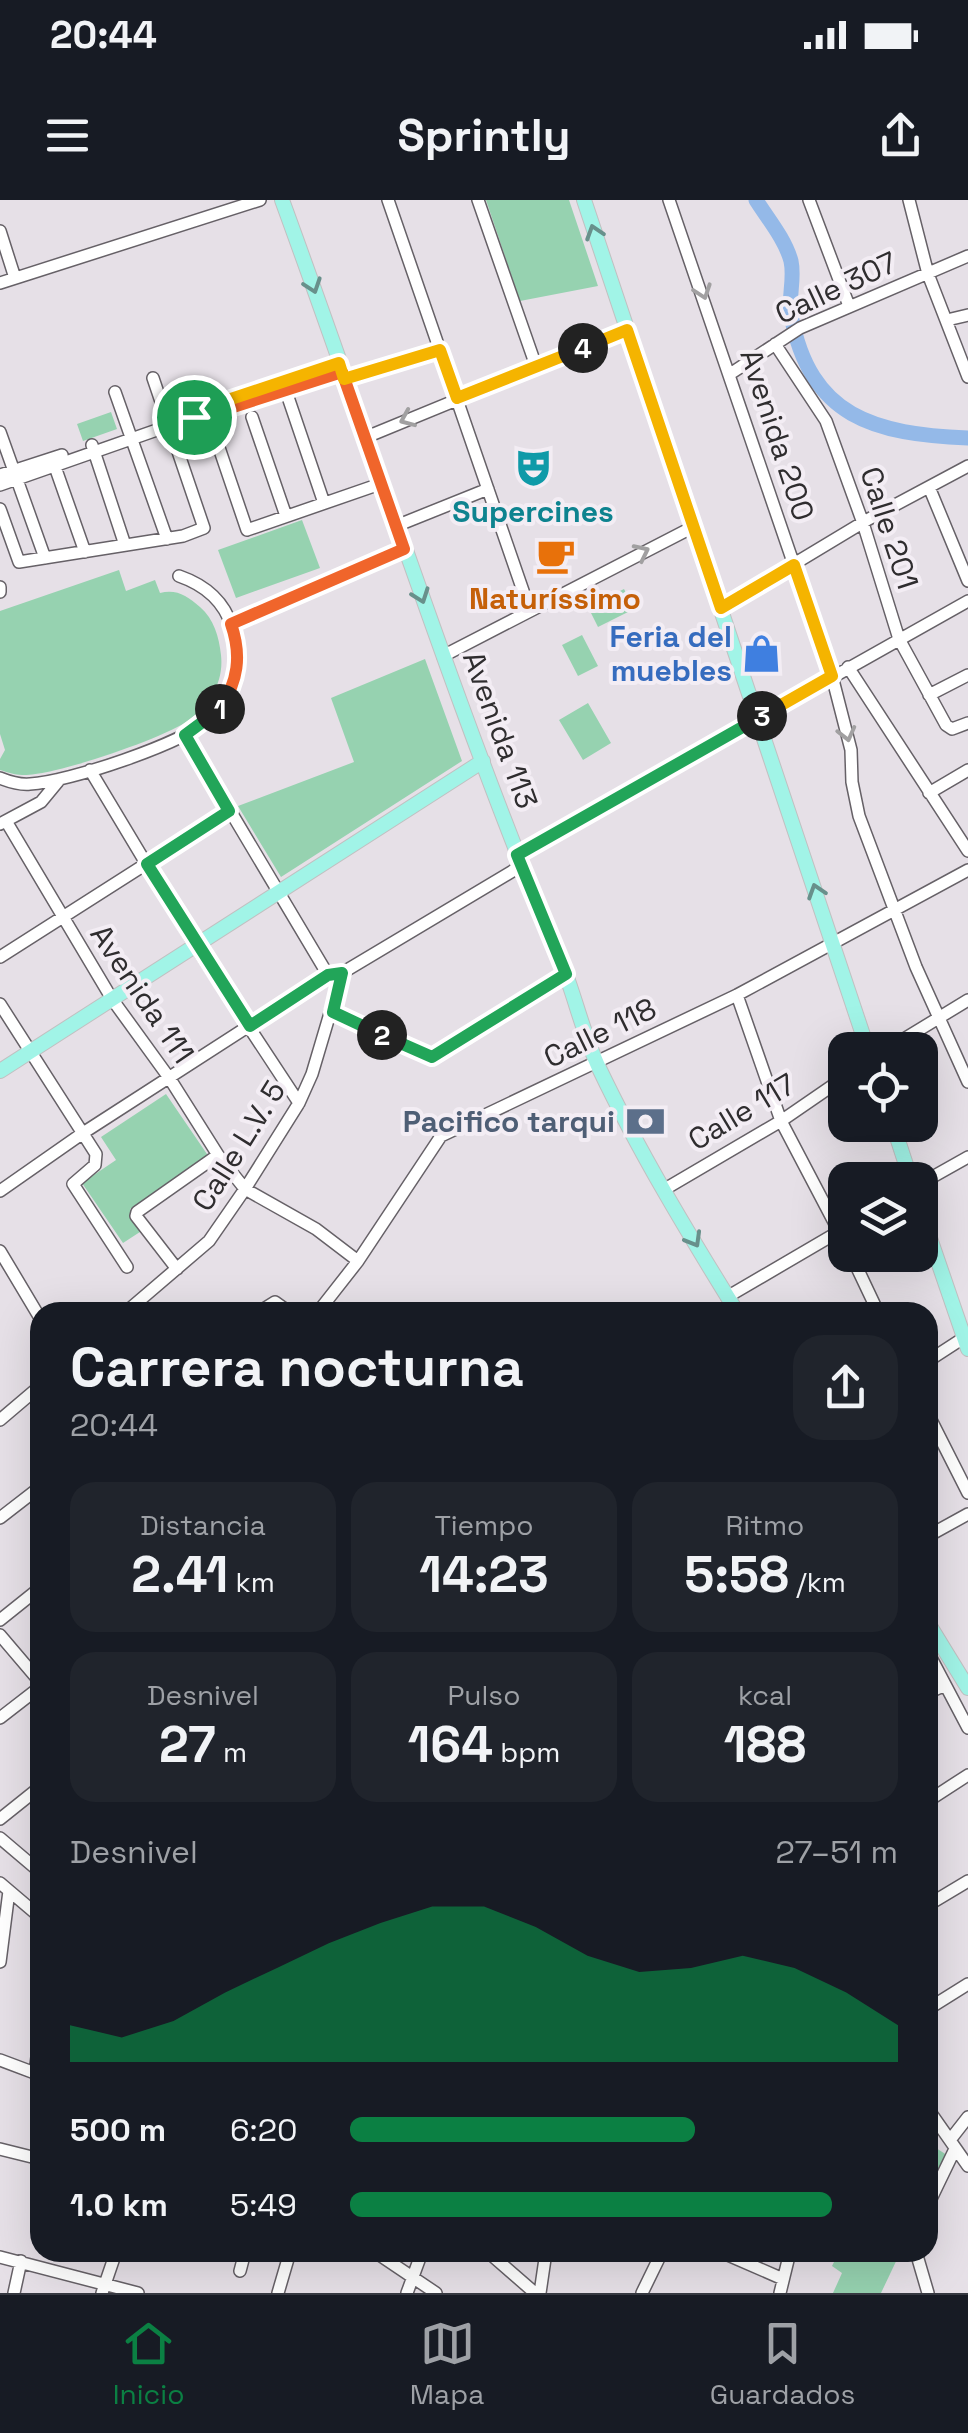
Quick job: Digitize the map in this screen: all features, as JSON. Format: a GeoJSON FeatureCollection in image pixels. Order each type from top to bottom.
{"type":"FeatureCollection","features":[{"type":"Feature","properties":{"kind":"main road","name":"Avenida 113"},"geometry":{"type":"LineString","coordinates":[[282,200],[380,484],[596,1062],[627,1127],[730,1302]]}},
{"type":"Feature","properties":{"kind":"main road"},"geometry":{"type":"LineString","coordinates":[[584,200],[862,1032]]}},
{"type":"Feature","properties":{"kind":"main road"},"geometry":{"type":"LineString","coordinates":[[0,1071],[483,761]]}},
{"type":"Feature","properties":{"kind":"main road"},"geometry":{"type":"LineString","coordinates":[[938,1259],[967,1340]]}},
{"type":"Feature","properties":{"kind":"main road"},"geometry":{"type":"LineString","coordinates":[[938,1635],[962,1664],[968,1688]]}},
{"type":"Feature","properties":{"kind":"street"},"geometry":{"type":"LineString","coordinates":[[0,283],[260,200]]}},
{"type":"Feature","properties":{"kind":"street"},"geometry":{"type":"LineString","coordinates":[[388,200],[530,611]]}},
{"type":"Feature","properties":{"kind":"street"},"geometry":{"type":"LineString","coordinates":[[478,200],[536,366]]}},
{"type":"Feature","properties":{"kind":"street","name":"Avenida 200"},"geometry":{"type":"LineString","coordinates":[[669,200],[832,676],[851,750],[852,782],[860,816],[894,910],[968,1082]]}},
{"type":"Feature","properties":{"kind":"street"},"geometry":{"type":"LineString","coordinates":[[810,200],[849,306]]}},
{"type":"Feature","properties":{"kind":"street"},"geometry":{"type":"LineString","coordinates":[[909,200],[928,274],[968,377]]}},
{"type":"Feature","properties":{"kind":"street"},"geometry":{"type":"LineString","coordinates":[[0,230],[15,278]]}},
{"type":"Feature","properties":{"kind":"street","name":"Calle 307"},"geometry":{"type":"LineString","coordinates":[[730,374],[800,328],[968,256]]}},
{"type":"Feature","properties":{"kind":"street"},"geometry":{"type":"LineString","coordinates":[[947,320],[968,315]]}},
{"type":"Feature","properties":{"kind":"street"},"geometry":{"type":"LineString","coordinates":[[364,438],[627,330]]}},
{"type":"Feature","properties":{"kind":"street","name":"Calle 201"},"geometry":{"type":"LineString","coordinates":[[779,341],[826,421],[899,639],[946,725],[952,730],[968,723]]}},
{"type":"Feature","properties":{"kind":"street"},"geometry":{"type":"LineString","coordinates":[[0,476],[15,475],[168,423],[285,391],[341,371],[440,350]]}},
{"type":"Feature","properties":{"kind":"street"},"geometry":{"type":"LineString","coordinates":[[0,508],[18,562],[167,539],[204,528],[153,378]]}},
{"type":"Feature","properties":{"kind":"street"},"geometry":{"type":"LineString","coordinates":[[285,391],[324,503]]}},
{"type":"Feature","properties":{"kind":"street"},"geometry":{"type":"LineString","coordinates":[[115,392],[167,539]]}},
{"type":"Feature","properties":{"kind":"street"},"geometry":{"type":"LineString","coordinates":[[252,416],[286,516]]}},
{"type":"Feature","properties":{"kind":"street"},"geometry":{"type":"LineString","coordinates":[[212,427],[247,530],[380,484]]}},
{"type":"Feature","properties":{"kind":"street"},"geometry":{"type":"LineString","coordinates":[[0,432],[44,558]]}},
{"type":"Feature","properties":{"kind":"street"},"geometry":{"type":"LineString","coordinates":[[93,449],[126,545]]}},
{"type":"Feature","properties":{"kind":"street"},"geometry":{"type":"LineString","coordinates":[[54,462],[85,552]]}},
{"type":"Feature","properties":{"kind":"street"},"geometry":{"type":"LineString","coordinates":[[721,608],[968,466]]}},
{"type":"Feature","properties":{"kind":"street"},"geometry":{"type":"LineString","coordinates":[[0,485],[15,475]]}},
{"type":"Feature","properties":{"kind":"street"},"geometry":{"type":"LineString","coordinates":[[928,487],[968,581]]}},
{"type":"Feature","properties":{"kind":"street"},"geometry":{"type":"LineString","coordinates":[[396,526],[488,489]]}},
{"type":"Feature","properties":{"kind":"street"},"geometry":{"type":"LineString","coordinates":[[443,656],[693,527]]}},
{"type":"Feature","properties":{"kind":"street"},"geometry":{"type":"LineString","coordinates":[[231,624],[404,549]]}},
{"type":"Feature","properties":{"kind":"street"},"geometry":{"type":"LineString","coordinates":[[0,778],[32,784],[60,779],[185,735],[211,719],[232,688],[238,652],[231,624],[211,593],[180,576]]}},
{"type":"Feature","properties":{"kind":"street"},"geometry":{"type":"LineString","coordinates":[[0,1191],[328,975],[342,973],[519,861],[757,719],[968,601]]}},
{"type":"Feature","properties":{"kind":"street"},"geometry":{"type":"LineString","coordinates":[[848,667],[968,851]]}},
{"type":"Feature","properties":{"kind":"street"},"geometry":{"type":"LineString","coordinates":[[930,695],[968,675]]}},
{"type":"Feature","properties":{"kind":"street"},"geometry":{"type":"LineString","coordinates":[[185,735],[328,975]]}},
{"type":"Feature","properties":{"kind":"street"},"geometry":{"type":"LineString","coordinates":[[90,770],[196,945],[299,1103]]}},
{"type":"Feature","properties":{"kind":"street"},"geometry":{"type":"LineString","coordinates":[[929,793],[968,770]]}},
{"type":"Feature","properties":{"kind":"street"},"geometry":{"type":"LineString","coordinates":[[3,822],[41,802],[60,779]]}},
{"type":"Feature","properties":{"kind":"street"},"geometry":{"type":"LineString","coordinates":[[0,957],[229,811]]}},
{"type":"Feature","properties":{"kind":"street","name":"Avenida 111"},"geometry":{"type":"LineString","coordinates":[[3,822],[112,999],[245,1189]]}},
{"type":"Feature","properties":{"kind":"street","name":"Calle 118"},"geometry":{"type":"LineString","coordinates":[[326,1302],[358,1261],[441,1136],[737,994],[968,870]]}},
{"type":"Feature","properties":{"kind":"street","name":"Calle L.V. 5"},"geometry":{"type":"LineString","coordinates":[[138,1302],[209,1241],[299,1103],[333,1012],[342,973]]}},
{"type":"Feature","properties":{"kind":"street"},"geometry":{"type":"LineString","coordinates":[[333,1012],[432,1057],[566,974]]}},
{"type":"Feature","properties":{"kind":"street"},"geometry":{"type":"LineString","coordinates":[[737,994],[781,1121],[828,1207]]}},
{"type":"Feature","properties":{"kind":"street"},"geometry":{"type":"LineString","coordinates":[[915,1032],[968,1000]]}},
{"type":"Feature","properties":{"kind":"street"},"geometry":{"type":"LineString","coordinates":[[0,1004],[96,1159],[95,1165],[73,1184],[127,1267]]}},
{"type":"Feature","properties":{"kind":"street","name":"Calle 117"},"geometry":{"type":"LineString","coordinates":[[664,1188],[781,1121],[828,1089]]}},
{"type":"Feature","properties":{"kind":"street"},"geometry":{"type":"LineString","coordinates":[[177,1269],[136,1216],[137,1212],[218,1155]]}},
{"type":"Feature","properties":{"kind":"street"},"geometry":{"type":"LineString","coordinates":[[938,1174],[968,1157]]}},
{"type":"Feature","properties":{"kind":"street"},"geometry":{"type":"LineString","coordinates":[[245,1189],[316,1228],[358,1261]]}},
{"type":"Feature","properties":{"kind":"street"},"geometry":{"type":"LineString","coordinates":[[727,1297],[828,1242]]}},
{"type":"Feature","properties":{"kind":"street"},"geometry":{"type":"LineString","coordinates":[[0,1251],[30,1302]]}},
{"type":"Feature","properties":{"kind":"street"},"geometry":{"type":"LineString","coordinates":[[0,1280],[11,1271]]}},
{"type":"Feature","properties":{"kind":"street"},"geometry":{"type":"LineString","coordinates":[[858,1272],[873,1302]]}},
{"type":"Feature","properties":{"kind":"street"},"geometry":{"type":"LineString","coordinates":[[938,1356],[967,1340]]}},
{"type":"Feature","properties":{"kind":"street"},"geometry":{"type":"LineString","coordinates":[[0,1420],[30,1394]]}},
{"type":"Feature","properties":{"kind":"street"},"geometry":{"type":"LineString","coordinates":[[938,1434],[968,1493]]}},
{"type":"Feature","properties":{"kind":"street"},"geometry":{"type":"LineString","coordinates":[[0,1518],[30,1495]]}},
{"type":"Feature","properties":{"kind":"street"},"geometry":{"type":"LineString","coordinates":[[938,1530],[968,1514]]}},
{"type":"Feature","properties":{"kind":"street"},"geometry":{"type":"LineString","coordinates":[[0,1620],[30,1596]]}},
{"type":"Feature","properties":{"kind":"street"},"geometry":{"type":"LineString","coordinates":[[0,1635],[30,1672]]}},
{"type":"Feature","properties":{"kind":"street"},"geometry":{"type":"LineString","coordinates":[[938,1675],[968,1728]]}},
{"type":"Feature","properties":{"kind":"street"},"geometry":{"type":"LineString","coordinates":[[938,1689],[943,1686]]}},
{"type":"Feature","properties":{"kind":"street"},"geometry":{"type":"LineString","coordinates":[[0,1718],[30,1692]]}},
{"type":"Feature","properties":{"kind":"street"},"geometry":{"type":"LineString","coordinates":[[938,1794],[968,1775]]}},
{"type":"Feature","properties":{"kind":"street"},"geometry":{"type":"LineString","coordinates":[[0,1819],[30,1795]]}},
{"type":"Feature","properties":{"kind":"street"},"geometry":{"type":"LineString","coordinates":[[0,1838],[28,1862]]}},
{"type":"Feature","properties":{"kind":"street"},"geometry":{"type":"LineString","coordinates":[[938,1900],[968,1881]]}},
{"type":"Feature","properties":{"kind":"street"},"geometry":{"type":"LineString","coordinates":[[4,1887],[30,1909]]}},
{"type":"Feature","properties":{"kind":"street"},"geometry":{"type":"LineString","coordinates":[[0,1962],[4,1887]]}},
{"type":"Feature","properties":{"kind":"street"},"geometry":{"type":"LineString","coordinates":[[938,2003],[968,1984]]}},
{"type":"Feature","properties":{"kind":"street"},"geometry":{"type":"LineString","coordinates":[[0,2060],[30,2071]]}},
{"type":"Feature","properties":{"kind":"street"},"geometry":{"type":"LineString","coordinates":[[938,2180],[968,2117]]}},
{"type":"Feature","properties":{"kind":"street"},"geometry":{"type":"LineString","coordinates":[[938,2123],[968,2166]]}},
{"type":"Feature","properties":{"kind":"street"},"geometry":{"type":"LineString","coordinates":[[0,2148],[30,2156]]}},
{"type":"Feature","properties":{"kind":"street"},"geometry":{"type":"LineString","coordinates":[[0,2257],[103,2288],[138,2293]]}},
{"type":"Feature","properties":{"kind":"street"},"geometry":{"type":"LineString","coordinates":[[14,2293],[21,2261]]}},
{"type":"Feature","properties":{"kind":"street"},"geometry":{"type":"LineString","coordinates":[[103,2288],[112,2262]]}},
{"type":"Feature","properties":{"kind":"street"},"geometry":{"type":"LineString","coordinates":[[240,2270],[242,2262]]}},
{"type":"Feature","properties":{"kind":"street"},"geometry":{"type":"LineString","coordinates":[[278,2293],[287,2262]]}},
{"type":"Feature","properties":{"kind":"street"},"geometry":{"type":"LineString","coordinates":[[390,2262],[436,2293]]}},
{"type":"Feature","properties":{"kind":"street"},"geometry":{"type":"LineString","coordinates":[[407,2293],[418,2262]]}},
{"type":"Feature","properties":{"kind":"street"},"geometry":{"type":"LineString","coordinates":[[500,2262],[538,2293],[544,2262]]}},
{"type":"Feature","properties":{"kind":"street"},"geometry":{"type":"LineString","coordinates":[[642,2293],[657,2262]]}},
{"type":"Feature","properties":{"kind":"street"},"geometry":{"type":"LineString","coordinates":[[743,2262],[783,2280]]}},
{"type":"Feature","properties":{"kind":"street"},"geometry":{"type":"LineString","coordinates":[[780,2293],[788,2262]]}},
{"type":"Feature","properties":{"kind":"street"},"geometry":{"type":"LineString","coordinates":[[919,2262],[928,2293]]}},
{"type":"Feature","properties":{"kind":"green space"},"geometry":{"type":"Polygon","coordinates":[[[486,200],[569,200],[598,286],[520,301],[486,200]]]}},
{"type":"Feature","properties":{"kind":"green space"},"geometry":{"type":"Polygon","coordinates":[[[111,412],[117,429],[83,441],[77,424],[111,412]]]}},
{"type":"Feature","properties":{"kind":"green space"},"geometry":{"type":"Polygon","coordinates":[[[302,520],[320,568],[236,598],[218,550],[302,520]]]}},
{"type":"Feature","properties":{"kind":"green space"},"geometry":{"type":"Polygon","coordinates":[[[119,570],[126,591],[155,580],[160,593],[182,594],[209,617],[221,655],[214,692],[189,720],[133,746],[37,774],[0,770],[5,750],[0,734],[0,611],[119,570]]]}},
{"type":"Feature","properties":{"kind":"green space"},"geometry":{"type":"Polygon","coordinates":[[[624,589],[634,609],[598,627],[588,607],[624,589]]]}},
{"type":"Feature","properties":{"kind":"green space"},"geometry":{"type":"Polygon","coordinates":[[[582,635],[598,666],[578,676],[562,645],[582,635]]]}},
{"type":"Feature","properties":{"kind":"green space"},"geometry":{"type":"Polygon","coordinates":[[[425,659],[462,761],[281,877],[238,806],[354,762],[331,698],[425,659]]]}},
{"type":"Feature","properties":{"kind":"green space"},"geometry":{"type":"Polygon","coordinates":[[[588,703],[611,743],[583,760],[559,720],[588,703]]]}},
{"type":"Feature","properties":{"kind":"green space"},"geometry":{"type":"Polygon","coordinates":[[[166,1094],[209,1157],[130,1209],[143,1230],[123,1243],[82,1183],[116,1160],[101,1137],[166,1094]]]}},
{"type":"Feature","properties":{"kind":"green space"},"geometry":{"type":"Polygon","coordinates":[[[938,2149],[947,2155],[938,2174],[938,2149]]]}},
{"type":"Feature","properties":{"kind":"green space"},"geometry":{"type":"Polygon","coordinates":[[[834,2262],[896,2262],[881,2293],[833,2293],[842,2273],[832,2266],[834,2262]]]}},
{"type":"Feature","properties":{"kind":"waterway"},"geometry":{"type":"LineString","coordinates":[[756,200],[788,253],[792,268],[791,315],[800,350],[831,398],[852,414],[876,424],[904,432],[968,438]]}},
{"type":"Feature","properties":{"kind":"place","name":"Supercines"},"geometry":{"type":"Point","coordinates":[533,468]}},
{"type":"Feature","properties":{"kind":"place","name":"Naturíssimo"},"geometry":{"type":"Point","coordinates":[555,555]}},
{"type":"Feature","properties":{"kind":"place","name":"Feria del muebles"},"geometry":{"type":"Point","coordinates":[762,654]}},
{"type":"Feature","properties":{"kind":"place","name":"Pacifico tarqui"},"geometry":{"type":"Point","coordinates":[645,1122]}},
{"type":"Feature","properties":{"kind":"route"},"geometry":{"type":"LineString","coordinates":[[194,417],[170,426],[168,420],[339,363],[342,372],[344,379],[440,350],[457,398],[627,330],[721,608],[794,565],[832,676],[517,855],[566,974],[432,1057],[333,1012],[342,973],[328,975],[250,1026],[147,864],[229,811],[185,735],[211,719],[232,688],[238,652],[231,624],[404,549],[380,484],[344,379],[342,372],[194,417]]}}]}
